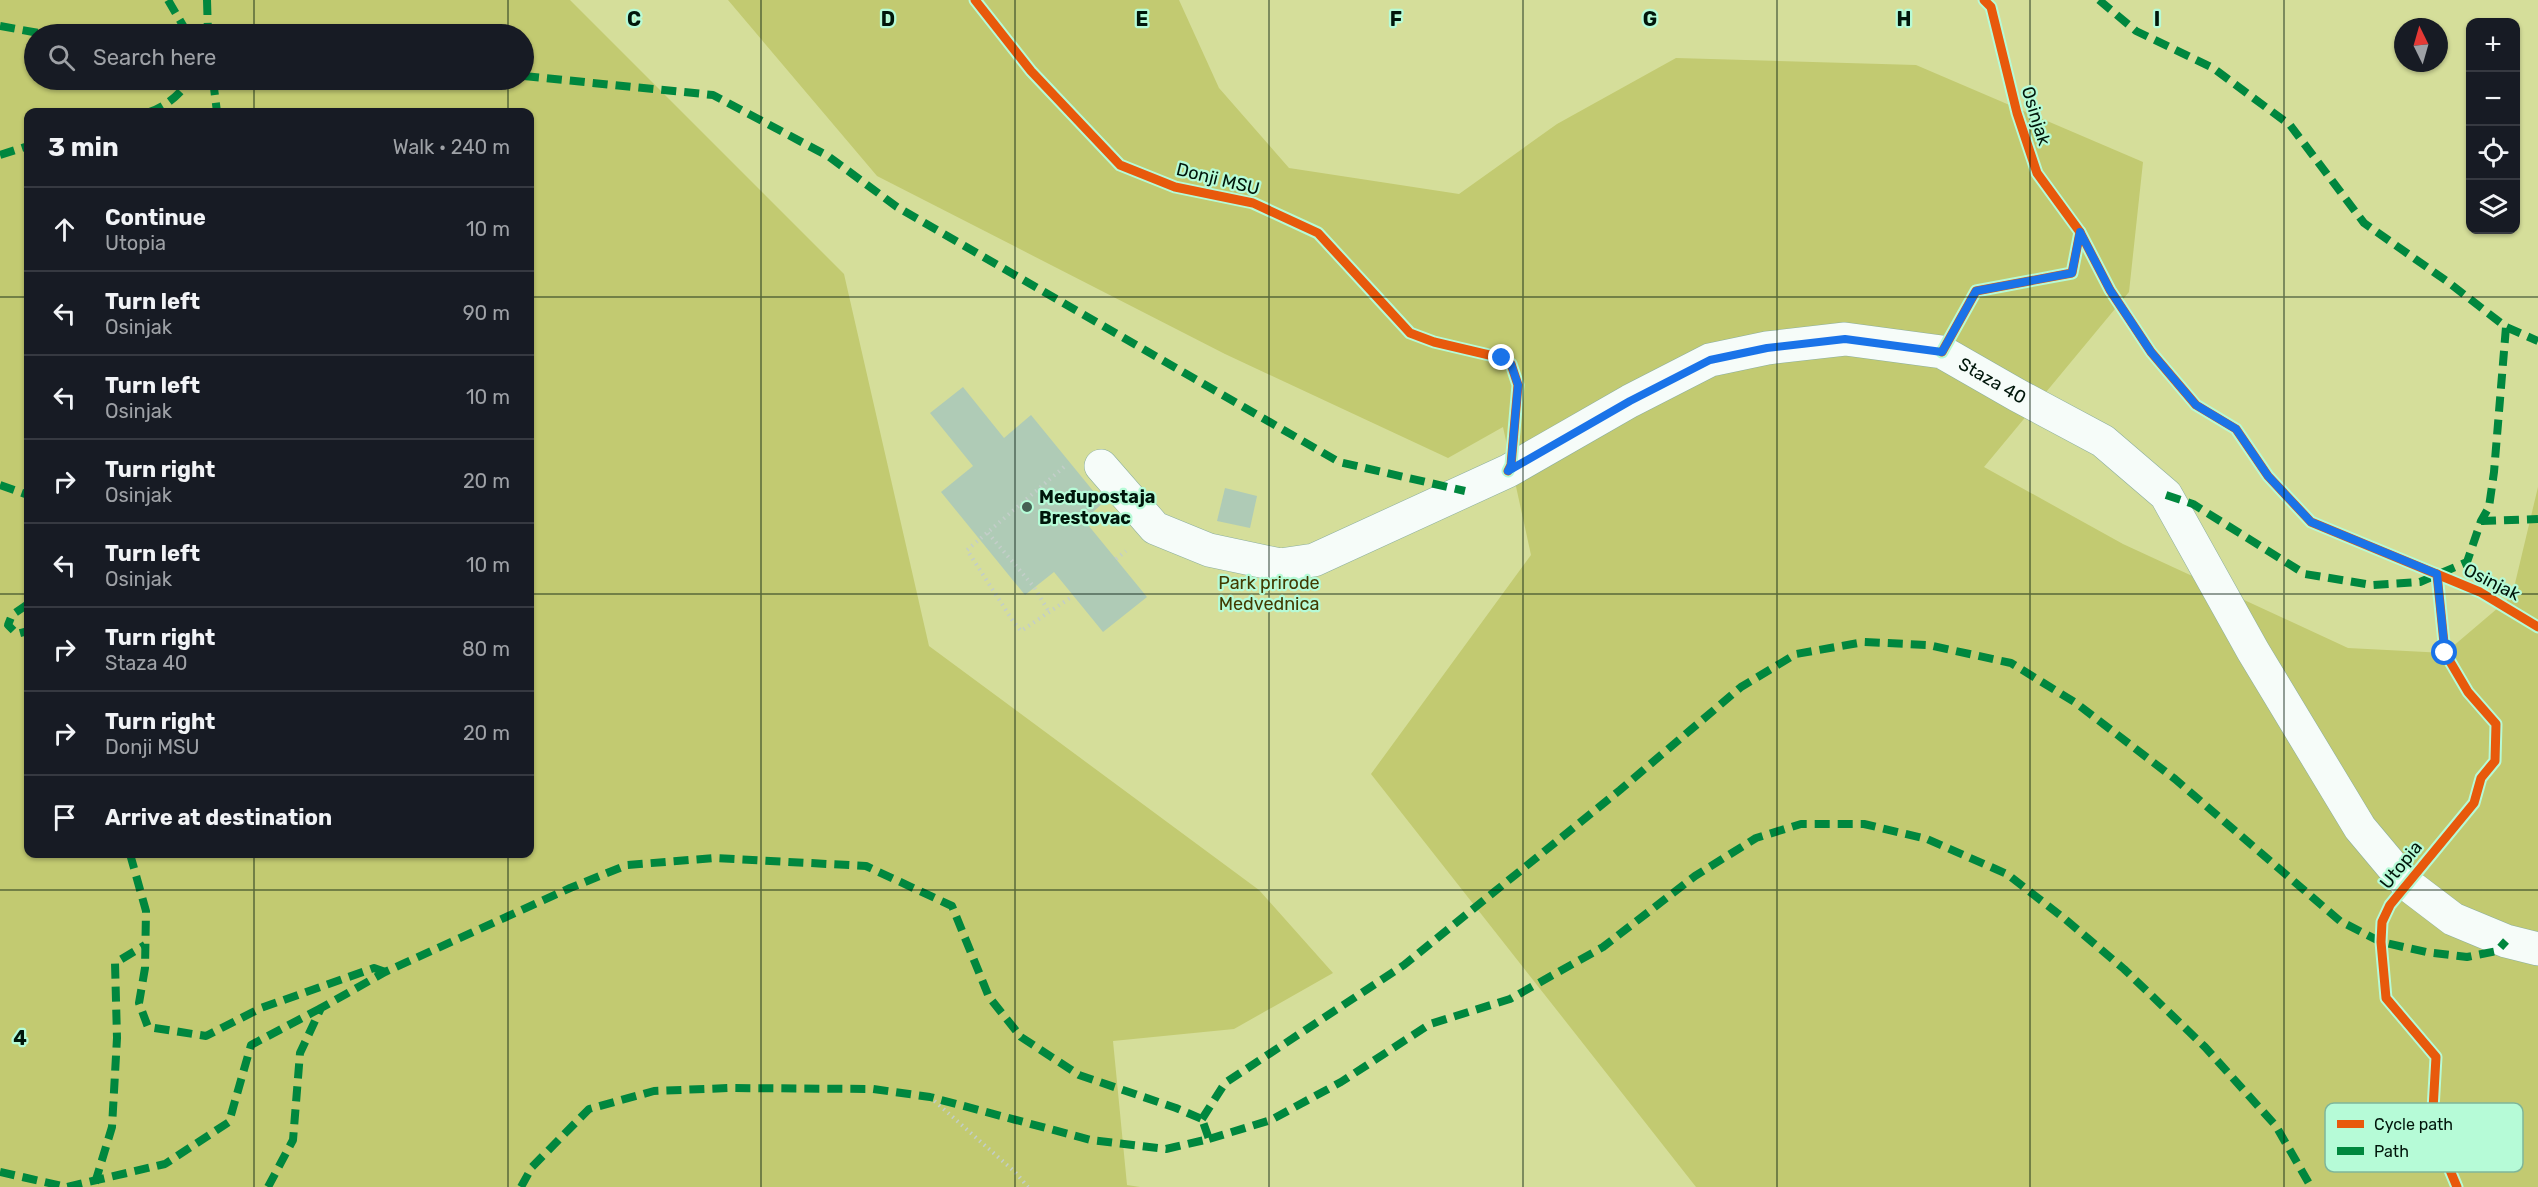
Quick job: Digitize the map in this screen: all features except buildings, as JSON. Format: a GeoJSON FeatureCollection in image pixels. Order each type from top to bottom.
{"type":"FeatureCollection","features":[{"type":"Feature","properties":{"kind":"lane","name":"Staza 40"},"geometry":{"type":"LineString","coordinates":[[1085,465],[1155,528],[1209,550],[1280,565],[1314,560],[1508,471],[1630,401],[1710,360],[1767,348],[1845,339],[1942,352],[2017,396],[2103,441],[2166,495],[2253,651],[2360,828],[2407,884],[2453,919],[2506,941],[2538,949]]}},
{"type":"Feature","properties":{"kind":"path"},"geometry":{"type":"LineString","coordinates":[[1073,596],[1021,631],[1012,621],[967,550],[1085,465]]}},
{"type":"Feature","properties":{"kind":"path"},"geometry":{"type":"LineString","coordinates":[[988,533],[1034,587],[1049,612]]}},
{"type":"Feature","properties":{"kind":"path"},"geometry":{"type":"LineString","coordinates":[[930,1097],[1015,1172],[1028,1187]]}},
{"type":"Feature","properties":{"kind":"green space","name":"Park prirode Medvednica"},"geometry":{"type":"Polygon","coordinates":[[[0,0],[2538,0],[2538,1187],[0,1187],[0,0]]]}},
{"type":"Feature","properties":{"kind":"green space"},"geometry":{"type":"Polygon","coordinates":[[[0,0],[570,0],[844,274],[929,646],[1259,890],[1333,973],[1234,1029],[1113,1041],[1127,1185],[1140,1187],[0,1187],[0,0]]]}},
{"type":"Feature","properties":{"kind":"green space"},"geometry":{"type":"Polygon","coordinates":[[[728,0],[1179,0],[1219,88],[1289,168],[1459,194],[1557,124],[1676,58],[1916,65],[2143,162],[2129,292],[1984,467],[2123,544],[2348,648],[2445,653],[2512,596],[2538,487],[2538,1187],[1696,1187],[1371,774],[1531,555],[1503,427],[1448,458],[1225,354],[877,176],[728,0]]]}},
{"type":"Feature","properties":{"kind":"marked path"},"geometry":{"type":"LineString","coordinates":[[168,0],[182,24]]}},
{"type":"Feature","properties":{"kind":"marked path"},"geometry":{"type":"LineString","coordinates":[[207,0],[208,24]]}},
{"type":"Feature","properties":{"kind":"marked path"},"geometry":{"type":"LineString","coordinates":[[2099,0],[2136,31],[2213,68],[2290,125],[2364,223],[2448,282],[2506,327],[2538,341]]}},
{"type":"Feature","properties":{"kind":"marked path"},"geometry":{"type":"LineString","coordinates":[[0,26],[24,30]]}},
{"type":"Feature","properties":{"kind":"marked path"},"geometry":{"type":"LineString","coordinates":[[534,77],[713,95],[828,156],[897,207],[1339,462],[1465,491]]}},
{"type":"Feature","properties":{"kind":"marked path"},"geometry":{"type":"LineString","coordinates":[[159,108],[182,90]]}},
{"type":"Feature","properties":{"kind":"marked path"},"geometry":{"type":"LineString","coordinates":[[214,90],[216,108]]}},
{"type":"Feature","properties":{"kind":"marked path"},"geometry":{"type":"LineString","coordinates":[[0,155],[24,147]]}},
{"type":"Feature","properties":{"kind":"marked path"},"geometry":{"type":"LineString","coordinates":[[2166,495],[2193,504],[2305,574],[2372,585],[2420,582],[2467,562],[2481,521],[2489,507],[2506,327]]}},
{"type":"Feature","properties":{"kind":"marked path"},"geometry":{"type":"LineString","coordinates":[[0,485],[24,494]]}},
{"type":"Feature","properties":{"kind":"marked path"},"geometry":{"type":"LineString","coordinates":[[2481,521],[2538,519]]}},
{"type":"Feature","properties":{"kind":"marked path"},"geometry":{"type":"LineString","coordinates":[[24,607],[12,615],[8,625],[17,634],[24,632]]}},
{"type":"Feature","properties":{"kind":"marked path"},"geometry":{"type":"LineString","coordinates":[[1202,1119],[1225,1083],[1404,965],[1620,790],[1741,687],[1796,654],[1864,642],[1928,645],[2011,663],[2076,703],[2175,779],[2340,921],[2381,942],[2426,952],[2467,957],[2497,951],[2506,941]]}},
{"type":"Feature","properties":{"kind":"marked path"},"geometry":{"type":"LineString","coordinates":[[1209,1139],[1271,1120],[1341,1082],[1430,1024],[1510,999],[1603,947],[1695,876],[1756,838],[1801,824],[1864,824],[1927,839],[2007,874],[2065,919],[2124,969],[2205,1047],[2276,1126],[2311,1187]]}},
{"type":"Feature","properties":{"kind":"marked path"},"geometry":{"type":"LineString","coordinates":[[131,858],[146,911],[145,968],[139,1003],[148,1027],[206,1036],[261,1008],[374,968],[385,972]]}},
{"type":"Feature","properties":{"kind":"marked path"},"geometry":{"type":"LineString","coordinates":[[268,1187],[293,1140],[300,1053],[321,1008],[385,972],[570,888],[627,865],[715,858],[866,866],[952,906],[989,997],[1021,1037],[1079,1075],[1202,1119]]}},
{"type":"Feature","properties":{"kind":"marked path"},"geometry":{"type":"LineString","coordinates":[[95,1183],[112,1127],[117,1038],[115,963],[145,945]]}},
{"type":"Feature","properties":{"kind":"marked path"},"geometry":{"type":"LineString","coordinates":[[0,1172],[67,1187],[165,1164],[229,1122],[251,1045],[321,1008]]}},
{"type":"Feature","properties":{"kind":"marked path"},"geometry":{"type":"LineString","coordinates":[[521,1187],[532,1167],[589,1109],[654,1091],[728,1088],[873,1089],[930,1097],[1091,1140],[1166,1149],[1209,1139],[1202,1119]]}},
{"type":"Feature","properties":{"kind":"cycle path","name":"Donji MSU"},"geometry":{"type":"LineString","coordinates":[[975,0],[1031,71],[1120,165],[1175,187],[1253,203],[1318,233],[1410,333],[1434,342],[1502,358],[1511,364],[1518,385],[1511,465],[1508,471]]}},
{"type":"Feature","properties":{"kind":"cycle path","name":"Osinjak"},"geometry":{"type":"LineString","coordinates":[[1942,352],[1976,291],[2072,273],[2080,232],[2037,173],[2017,113],[1991,7],[1984,0]]}},
{"type":"Feature","properties":{"kind":"cycle path","name":"Osinjak"},"geometry":{"type":"LineString","coordinates":[[2080,232],[2110,290],[2151,352],[2196,405],[2236,429],[2268,476],[2311,522],[2480,592],[2538,627]]}},
{"type":"Feature","properties":{"kind":"cycle path","name":"Utopia"},"geometry":{"type":"LineString","coordinates":[[2433,1103],[2436,1057],[2386,998],[2381,942],[2382,922],[2390,905],[2474,803],[2481,778],[2495,761],[2496,724],[2468,692],[2445,653],[2437,574]]}},
{"type":"Feature","properties":{"kind":"cycle path","name":"Utopia"},"geometry":{"type":"LineString","coordinates":[[2451,1172],[2457,1187]]}},
{"type":"Feature","properties":{"kind":"place","name":"Međupostaja Brestovac"},"geometry":{"type":"Point","coordinates":[1027,507]}},
{"type":"Feature","properties":{"kind":"route"},"geometry":{"type":"LineString","coordinates":[[1502,358],[1511,364],[1518,385],[1511,465],[1508,471],[1630,401],[1710,360],[1767,348],[1845,339],[1942,352],[1976,291],[2072,273],[2080,232],[2110,290],[2151,352],[2196,405],[2236,429],[2268,476],[2311,522],[2437,574],[2445,653]]}}]}
